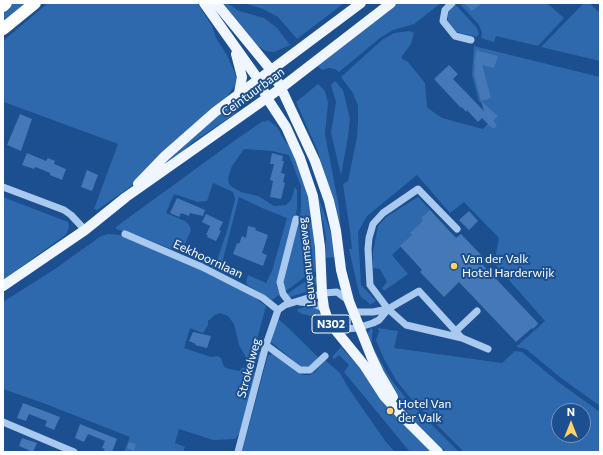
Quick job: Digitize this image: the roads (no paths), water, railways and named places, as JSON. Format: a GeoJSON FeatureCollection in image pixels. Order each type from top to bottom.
{"type":"FeatureCollection","features":[{"type":"Feature","properties":{"kind":"highway"},"geometry":{"type":"LineString","coordinates":[[3,6],[6,3]]}},
{"type":"Feature","properties":{"kind":"highway"},"geometry":{"type":"LineString","coordinates":[[3,29],[35,3]]}},
{"type":"Feature","properties":{"kind":"main road","name":"Leuvenumseweg"},"geometry":{"type":"LineString","coordinates":[[204,3],[258,79],[267,98],[275,109],[293,142],[307,176],[313,196],[320,247],[324,308],[332,324],[364,366],[384,396],[438,452]]}},
{"type":"Feature","properties":{"kind":"main road"},"geometry":{"type":"LineString","coordinates":[[216,3],[271,70]]}},
{"type":"Feature","properties":{"kind":"main road","name":"Ceintuurbaan"},"geometry":{"type":"LineString","coordinates":[[126,197],[165,156],[215,112],[361,3]]}},
{"type":"Feature","properties":{"kind":"main road","name":"Ceintuurbaan"},"geometry":{"type":"LineString","coordinates":[[3,286],[85,230],[126,197],[281,88],[391,3]]}},
{"type":"Feature","properties":{"kind":"main road"},"geometry":{"type":"LineString","coordinates":[[233,44],[242,77],[239,93]]}},
{"type":"Feature","properties":{"kind":"main road","name":"N302"},"geometry":{"type":"LineString","coordinates":[[271,70],[281,88]]}},
{"type":"Feature","properties":{"kind":"main road","name":"Leuvenumseweg"},"geometry":{"type":"LineString","coordinates":[[281,88],[315,161],[329,201],[336,231],[341,270],[352,312],[379,374],[411,425]]}},
{"type":"Feature","properties":{"kind":"street"},"geometry":{"type":"LineString","coordinates":[[452,3],[445,10],[443,21],[455,36],[471,40]]}},
{"type":"Feature","properties":{"kind":"street"},"geometry":{"type":"LineString","coordinates":[[3,187],[64,210],[71,215],[85,230]]}},
{"type":"Feature","properties":{"kind":"street"},"geometry":{"type":"LineString","coordinates":[[457,229],[418,189],[383,213],[373,224],[368,249],[370,285],[388,310],[406,325],[462,338],[488,349]]}},
{"type":"Feature","properties":{"kind":"street","name":"Leuvenumseweg"},"geometry":{"type":"LineString","coordinates":[[293,302],[283,294],[280,282],[296,219]]}},
{"type":"Feature","properties":{"kind":"street","name":"Eekhoornlaan"},"geometry":{"type":"LineString","coordinates":[[125,234],[202,267],[263,298],[278,310]]}},
{"type":"Feature","properties":{"kind":"street"},"geometry":{"type":"LineString","coordinates":[[332,324],[346,329],[358,327],[379,320],[388,310],[419,291],[462,338]]}},
{"type":"Feature","properties":{"kind":"street"},"geometry":{"type":"LineString","coordinates":[[278,310],[285,305],[322,293],[337,292],[348,301]]}},
{"type":"Feature","properties":{"kind":"street"},"geometry":{"type":"LineString","coordinates":[[293,302],[311,303],[324,308]]}},
{"type":"Feature","properties":{"kind":"street","name":"Strokelweg"},"geometry":{"type":"LineString","coordinates":[[238,452],[266,345],[278,310]]}},
{"type":"Feature","properties":{"kind":"street"},"geometry":{"type":"LineString","coordinates":[[352,312],[388,310]]}},
{"type":"Feature","properties":{"kind":"street"},"geometry":{"type":"LineString","coordinates":[[456,332],[477,311]]}},
{"type":"Feature","properties":{"kind":"street"},"geometry":{"type":"LineString","coordinates":[[266,345],[297,368],[303,370],[312,368],[326,356]]}},
{"type":"Feature","properties":{"kind":"street"},"geometry":{"type":"LineString","coordinates":[[3,422],[74,452]]}},
{"type":"Feature","properties":{"kind":"place","name":"Van der Valk Hotel Harderwijk"},"geometry":{"type":"Point","coordinates":[454,266]}},
{"type":"Feature","properties":{"kind":"place","name":"Hotel Van der Valk"},"geometry":{"type":"Point","coordinates":[390,411]}}]}
